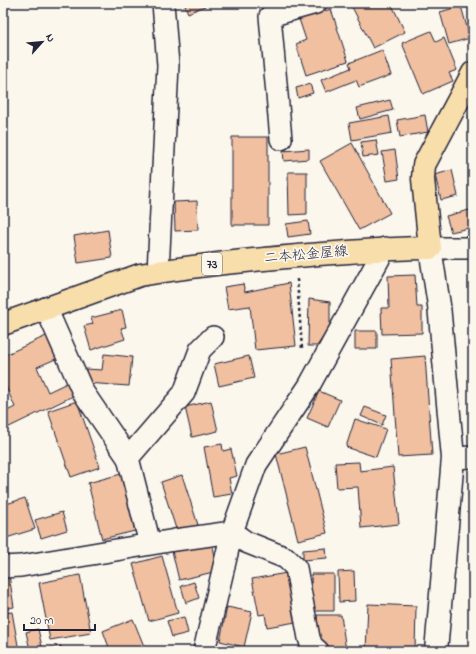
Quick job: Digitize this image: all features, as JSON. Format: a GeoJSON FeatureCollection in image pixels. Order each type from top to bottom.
{"type":"FeatureCollection","features":[{"type":"Feature","properties":{"kind":"main road"},"geometry":{"type":"LineString","coordinates":[[430,248],[423,179],[424,165],[473,73]]}},
{"type":"Feature","properties":{"kind":"main road","name":"二本松金屋線"},"geometry":{"type":"LineString","coordinates":[[3,324],[140,275],[221,262],[385,248],[430,248]]}},
{"type":"Feature","properties":{"kind":"street"},"geometry":{"type":"LineString","coordinates":[[158,272],[168,65],[163,3]]}},
{"type":"Feature","properties":{"kind":"street"},"geometry":{"type":"LineString","coordinates":[[281,139],[270,16],[316,3]]}},
{"type":"Feature","properties":{"kind":"street"},"geometry":{"type":"LineString","coordinates":[[204,651],[232,532],[256,465],[309,386],[385,248]]}},
{"type":"Feature","properties":{"kind":"street"},"geometry":{"type":"LineString","coordinates":[[436,651],[463,457],[430,248],[473,248]]}},
{"type":"Feature","properties":{"kind":"street"},"geometry":{"type":"LineString","coordinates":[[46,308],[83,392],[128,458],[150,544]]}},
{"type":"Feature","properties":{"kind":"street"},"geometry":{"type":"LineString","coordinates":[[128,458],[184,393],[200,350],[213,337]]}},
{"type":"Feature","properties":{"kind":"street"},"geometry":{"type":"LineString","coordinates":[[3,567],[21,566],[232,532],[246,542],[286,558],[296,568],[311,649]]}},
{"type":"Feature","properties":{"kind":"path"},"geometry":{"type":"LineString","coordinates":[[295,256],[303,352]]}},
{"type":"Feature","properties":{"kind":"building"},"geometry":{"type":"Polygon","coordinates":[[[184,3],[212,3],[188,13],[184,3]]]}},
{"type":"Feature","properties":{"kind":"building"},"geometry":{"type":"Polygon","coordinates":[[[350,3],[391,3],[405,32],[373,48],[350,3]]]}},
{"type":"Feature","properties":{"kind":"building"},"geometry":{"type":"Polygon","coordinates":[[[461,6],[470,38],[449,44],[440,12],[461,6]]]}},
{"type":"Feature","properties":{"kind":"building"},"geometry":{"type":"Polygon","coordinates":[[[331,9],[348,61],[306,75],[296,44],[306,40],[299,19],[331,9]]]}},
{"type":"Feature","properties":{"kind":"building"},"geometry":{"type":"Polygon","coordinates":[[[431,31],[436,42],[444,38],[457,70],[449,73],[453,81],[423,94],[402,43],[431,31]]]}},
{"type":"Feature","properties":{"kind":"building"},"geometry":{"type":"Polygon","coordinates":[[[382,50],[391,75],[359,87],[356,80],[326,92],[321,80],[351,68],[349,63],[382,50]]]}},
{"type":"Feature","properties":{"kind":"building"},"geometry":{"type":"Polygon","coordinates":[[[310,84],[313,93],[298,98],[296,88],[310,84]]]}},
{"type":"Feature","properties":{"kind":"building"},"geometry":{"type":"Polygon","coordinates":[[[390,100],[393,110],[360,119],[357,108],[390,100]]]}},
{"type":"Feature","properties":{"kind":"building"},"geometry":{"type":"Polygon","coordinates":[[[473,104],[473,133],[469,117],[473,104]]]}},
{"type":"Feature","properties":{"kind":"building"},"geometry":{"type":"Polygon","coordinates":[[[425,115],[428,132],[400,137],[397,120],[425,115]]]}},
{"type":"Feature","properties":{"kind":"building"},"geometry":{"type":"Polygon","coordinates":[[[389,116],[392,133],[352,140],[349,123],[389,116]]]}},
{"type":"Feature","properties":{"kind":"building"},"geometry":{"type":"Polygon","coordinates":[[[232,137],[268,137],[268,225],[232,225],[232,137]]]}},
{"type":"Feature","properties":{"kind":"building"},"geometry":{"type":"Polygon","coordinates":[[[376,140],[379,155],[363,157],[361,142],[376,140]]]}},
{"type":"Feature","properties":{"kind":"building"},"geometry":{"type":"Polygon","coordinates":[[[352,143],[390,213],[359,230],[320,161],[352,143]]]}},
{"type":"Feature","properties":{"kind":"building"},"geometry":{"type":"Polygon","coordinates":[[[309,149],[309,159],[284,161],[283,151],[309,149]]]}},
{"type":"Feature","properties":{"kind":"building"},"geometry":{"type":"Polygon","coordinates":[[[395,150],[399,179],[387,181],[382,152],[395,150]]]}},
{"type":"Feature","properties":{"kind":"building"},"geometry":{"type":"Polygon","coordinates":[[[452,170],[458,196],[441,200],[435,175],[452,170]]]}},
{"type":"Feature","properties":{"kind":"building"},"geometry":{"type":"Polygon","coordinates":[[[288,172],[307,172],[307,214],[289,215],[288,172]]]}},
{"type":"Feature","properties":{"kind":"building"},"geometry":{"type":"Polygon","coordinates":[[[197,201],[198,230],[175,231],[174,202],[197,201]]]}},
{"type":"Feature","properties":{"kind":"building"},"geometry":{"type":"Polygon","coordinates":[[[473,209],[473,227],[451,232],[446,216],[473,209]]]}},
{"type":"Feature","properties":{"kind":"building"},"geometry":{"type":"Polygon","coordinates":[[[308,221],[310,234],[288,237],[286,224],[308,221]]]}},
{"type":"Feature","properties":{"kind":"building"},"geometry":{"type":"Polygon","coordinates":[[[108,230],[112,258],[78,263],[74,236],[108,230]]]}},
{"type":"Feature","properties":{"kind":"building"},"geometry":{"type":"Polygon","coordinates":[[[415,275],[417,307],[422,307],[422,333],[382,334],[381,308],[389,308],[388,276],[415,275]]]}},
{"type":"Feature","properties":{"kind":"building"},"geometry":{"type":"Polygon","coordinates":[[[289,283],[296,346],[255,350],[250,306],[228,309],[224,287],[243,284],[245,292],[289,283]]]}},
{"type":"Feature","properties":{"kind":"building"},"geometry":{"type":"Polygon","coordinates":[[[309,299],[330,302],[330,327],[317,346],[308,346],[309,299]]]}},
{"type":"Feature","properties":{"kind":"building"},"geometry":{"type":"Polygon","coordinates":[[[122,310],[126,327],[121,328],[125,339],[91,350],[84,326],[93,324],[91,318],[122,310]]]}},
{"type":"Feature","properties":{"kind":"building"},"geometry":{"type":"Polygon","coordinates":[[[355,331],[377,331],[377,349],[355,349],[355,331]]]}},
{"type":"Feature","properties":{"kind":"building"},"geometry":{"type":"Polygon","coordinates":[[[48,335],[58,358],[37,367],[48,392],[67,383],[73,396],[5,429],[3,424],[3,413],[15,407],[3,380],[3,356],[48,335]]]}},
{"type":"Feature","properties":{"kind":"building"},"geometry":{"type":"Polygon","coordinates":[[[104,354],[132,357],[129,386],[85,383],[86,369],[102,370],[104,354]]]}},
{"type":"Feature","properties":{"kind":"building"},"geometry":{"type":"Polygon","coordinates":[[[249,356],[254,378],[219,386],[214,364],[249,356]]]}},
{"type":"Feature","properties":{"kind":"building"},"geometry":{"type":"Polygon","coordinates":[[[425,356],[432,455],[398,457],[391,359],[425,356]]]}},
{"type":"Feature","properties":{"kind":"building"},"geometry":{"type":"Polygon","coordinates":[[[319,391],[340,400],[328,427],[307,418],[319,391]]]}},
{"type":"Feature","properties":{"kind":"building"},"geometry":{"type":"Polygon","coordinates":[[[77,401],[100,467],[71,477],[48,411],[77,401]]]}},
{"type":"Feature","properties":{"kind":"building"},"geometry":{"type":"Polygon","coordinates":[[[211,401],[218,431],[192,437],[185,407],[211,401]]]}},
{"type":"Feature","properties":{"kind":"building"},"geometry":{"type":"Polygon","coordinates":[[[365,407],[386,415],[382,425],[361,416],[365,407]]]}},
{"type":"Feature","properties":{"kind":"building"},"geometry":{"type":"Polygon","coordinates":[[[355,419],[386,429],[376,457],[346,447],[355,419]]]}},
{"type":"Feature","properties":{"kind":"building"},"geometry":{"type":"Polygon","coordinates":[[[222,444],[223,451],[231,449],[237,476],[229,478],[232,494],[213,497],[204,447],[222,444]]]}},
{"type":"Feature","properties":{"kind":"building"},"geometry":{"type":"Polygon","coordinates":[[[305,447],[327,533],[298,540],[276,454],[305,447]]]}},
{"type":"Feature","properties":{"kind":"building"},"geometry":{"type":"Polygon","coordinates":[[[359,462],[360,471],[393,467],[399,524],[361,528],[358,487],[337,488],[335,463],[359,462]]]}},
{"type":"Feature","properties":{"kind":"building"},"geometry":{"type":"Polygon","coordinates":[[[121,474],[135,531],[102,539],[88,483],[121,474]]]}},
{"type":"Feature","properties":{"kind":"building"},"geometry":{"type":"Polygon","coordinates":[[[182,475],[198,525],[177,532],[161,482],[182,475]]]}},
{"type":"Feature","properties":{"kind":"building"},"geometry":{"type":"Polygon","coordinates":[[[25,498],[35,529],[3,539],[3,505],[25,498]]]}},
{"type":"Feature","properties":{"kind":"building"},"geometry":{"type":"Polygon","coordinates":[[[62,512],[67,530],[41,538],[35,520],[62,512]]]}},
{"type":"Feature","properties":{"kind":"building"},"geometry":{"type":"Polygon","coordinates":[[[212,542],[218,571],[179,580],[172,551],[212,542]]]}},
{"type":"Feature","properties":{"kind":"building"},"geometry":{"type":"Polygon","coordinates":[[[326,548],[327,558],[303,560],[303,550],[326,548]]]}},
{"type":"Feature","properties":{"kind":"building"},"geometry":{"type":"Polygon","coordinates":[[[162,556],[178,613],[149,621],[133,564],[162,556]]]}},
{"type":"Feature","properties":{"kind":"building"},"geometry":{"type":"Polygon","coordinates":[[[354,571],[355,601],[339,602],[338,572],[354,571]]]}},
{"type":"Feature","properties":{"kind":"building"},"geometry":{"type":"Polygon","coordinates":[[[287,573],[296,622],[267,627],[265,614],[259,615],[252,579],[287,573]]]}},
{"type":"Feature","properties":{"kind":"building"},"geometry":{"type":"Polygon","coordinates":[[[311,574],[334,574],[334,611],[312,611],[311,574]]]}},
{"type":"Feature","properties":{"kind":"building"},"geometry":{"type":"Polygon","coordinates":[[[9,575],[14,607],[3,609],[3,576],[9,575]]]}},
{"type":"Feature","properties":{"kind":"building"},"geometry":{"type":"Polygon","coordinates":[[[80,575],[91,633],[50,640],[39,583],[80,575]]]}},
{"type":"Feature","properties":{"kind":"building"},"geometry":{"type":"Polygon","coordinates":[[[194,582],[199,598],[186,603],[181,586],[194,582]]]}},
{"type":"Feature","properties":{"kind":"building"},"geometry":{"type":"Polygon","coordinates":[[[368,604],[416,606],[415,651],[366,651],[368,604]]]}},
{"type":"Feature","properties":{"kind":"building"},"geometry":{"type":"Polygon","coordinates":[[[227,607],[252,612],[244,647],[220,641],[227,607]]]}},
{"type":"Feature","properties":{"kind":"building"},"geometry":{"type":"Polygon","coordinates":[[[12,612],[19,651],[3,651],[3,613],[12,612]]]}},
{"type":"Feature","properties":{"kind":"building"},"geometry":{"type":"Polygon","coordinates":[[[317,615],[341,615],[346,651],[333,651],[323,645],[318,637],[317,615]]]}},
{"type":"Feature","properties":{"kind":"building"},"geometry":{"type":"Polygon","coordinates":[[[184,617],[188,633],[172,637],[167,621],[184,617]]]}},
{"type":"Feature","properties":{"kind":"building"},"geometry":{"type":"Polygon","coordinates":[[[133,619],[146,651],[107,651],[110,650],[103,631],[133,619]]]}},
{"type":"Feature","properties":{"kind":"building"},"geometry":{"type":"Polygon","coordinates":[[[38,629],[42,647],[30,650],[26,632],[38,629]]]}},
{"type":"Feature","properties":{"kind":"building"},"geometry":{"type":"Polygon","coordinates":[[[61,646],[62,651],[32,651],[61,646]]]}}]}
